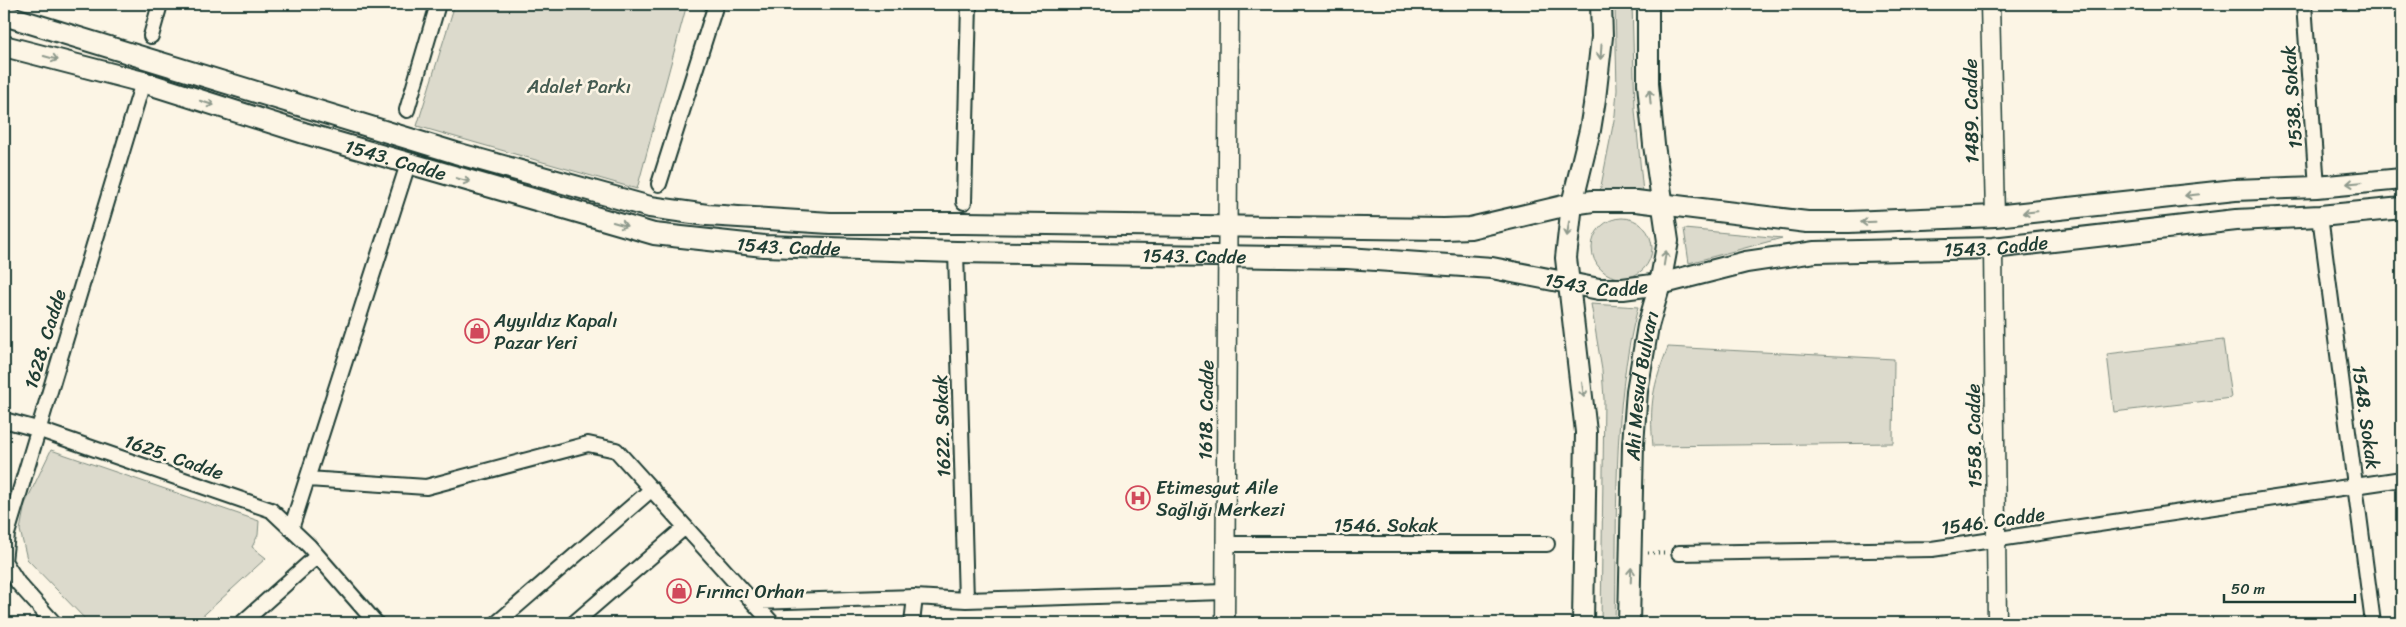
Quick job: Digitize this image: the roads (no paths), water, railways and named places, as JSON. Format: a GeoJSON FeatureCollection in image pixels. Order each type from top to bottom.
{"type":"FeatureCollection","features":[{"type":"Feature","properties":{"kind":"main road"},"geometry":{"type":"LineString","coordinates":[[1583,623],[1585,423],[1568,284],[1566,250],[1572,204],[1594,106],[1600,53],[1601,4]]}},
{"type":"Feature","properties":{"kind":"main road","name":"Ahi Mesud Bulvarı"},"geometry":{"type":"LineString","coordinates":[[1629,623],[1633,444],[1637,391],[1648,326],[1660,284],[1668,242],[1648,84],[1648,4]]}},
{"type":"Feature","properties":{"kind":"main road","name":"1543. Cadde"},"geometry":{"type":"LineString","coordinates":[[4,15],[456,152],[650,206],[707,215],[830,223],[1453,229],[1498,222],[1572,204],[1627,200],[1807,222],[1849,222],[1995,216],[2235,190],[2317,187],[2402,179]]}},
{"type":"Feature","properties":{"kind":"main road","name":"1543. Cadde"},"geometry":{"type":"LineString","coordinates":[[4,46],[143,82],[408,164],[654,234],[764,246],[956,252],[1347,258],[1461,265],[1513,271],[1599,290],[1660,284],[1746,262],[1815,252],[1992,248],[2236,220],[2320,216],[2402,208]]}},
{"type":"Feature","properties":{"kind":"street"},"geometry":{"type":"LineString","coordinates":[[151,36],[160,4]]}},
{"type":"Feature","properties":{"kind":"street"},"geometry":{"type":"LineString","coordinates":[[407,110],[438,4]]}},
{"type":"Feature","properties":{"kind":"street"},"geometry":{"type":"LineString","coordinates":[[659,184],[716,4]]}},
{"type":"Feature","properties":{"kind":"street"},"geometry":{"type":"LineString","coordinates":[[964,202],[969,4]]}},
{"type":"Feature","properties":{"kind":"street","name":"1618. Cadde"},"geometry":{"type":"LineString","coordinates":[[1225,623],[1229,4]]}},
{"type":"Feature","properties":{"kind":"street","name":"1489. Cadde"},"geometry":{"type":"LineString","coordinates":[[1990,4],[1995,216]]}},
{"type":"Feature","properties":{"kind":"street","name":"1538. Sokak"},"geometry":{"type":"LineString","coordinates":[[2304,4],[2317,187]]}},
{"type":"Feature","properties":{"kind":"street","name":"1628. Cadde"},"geometry":{"type":"LineString","coordinates":[[54,623],[18,583],[4,560],[7,534],[37,429],[143,82]]}},
{"type":"Feature","properties":{"kind":"street"},"geometry":{"type":"LineString","coordinates":[[291,529],[408,164]]}},
{"type":"Feature","properties":{"kind":"street","name":"1548. Sokak"},"geometry":{"type":"LineString","coordinates":[[2320,216],[2373,623]]}},
{"type":"Feature","properties":{"kind":"street","name":"1558. Cadde"},"geometry":{"type":"LineString","coordinates":[[1992,248],[1997,623]]}},
{"type":"Feature","properties":{"kind":"street","name":"1622. Sokak"},"geometry":{"type":"LineString","coordinates":[[956,252],[966,600]]}},
{"type":"Feature","properties":{"kind":"street","name":"1625. Cadde"},"geometry":{"type":"LineString","coordinates":[[4,420],[37,429],[271,510],[317,556],[376,623]]}},
{"type":"Feature","properties":{"kind":"street"},"geometry":{"type":"LineString","coordinates":[[308,479],[426,487],[588,444],[616,450],[772,623]]}},
{"type":"Feature","properties":{"kind":"street","name":"1546. Cadde"},"geometry":{"type":"LineString","coordinates":[[1679,553],[1932,549],[2402,479]]}},
{"type":"Feature","properties":{"kind":"street"},"geometry":{"type":"LineString","coordinates":[[497,623],[652,490]]}},
{"type":"Feature","properties":{"kind":"street"},"geometry":{"type":"LineString","coordinates":[[574,623],[685,526]]}},
{"type":"Feature","properties":{"kind":"street","name":"1546. Sokak"},"geometry":{"type":"LineString","coordinates":[[1226,544],[1547,544]]}},
{"type":"Feature","properties":{"kind":"street"},"geometry":{"type":"LineString","coordinates":[[242,623],[317,556]]}},
{"type":"Feature","properties":{"kind":"street"},"geometry":{"type":"LineString","coordinates":[[753,602],[915,597],[966,600],[1225,592]]}},
{"type":"Feature","properties":{"kind":"street"},"geometry":{"type":"LineString","coordinates":[[912,623],[915,597]]}},
{"type":"Feature","properties":{"kind":"place","name":"Ayyıldız Kapalı Pazar Yeri"},"geometry":{"type":"Point","coordinates":[477,331]}},
{"type":"Feature","properties":{"kind":"place","name":"Etimesgut Aile Sağlığı Merkezi"},"geometry":{"type":"Point","coordinates":[1138,498]}},
{"type":"Feature","properties":{"kind":"place","name":"Fırıncı Orhan"},"geometry":{"type":"Point","coordinates":[679,591]}},
{"type":"Feature","properties":{"kind":"park label","name":"Adalet Parkı"},"geometry":{"type":"Point","coordinates":[579,86]}}]}
